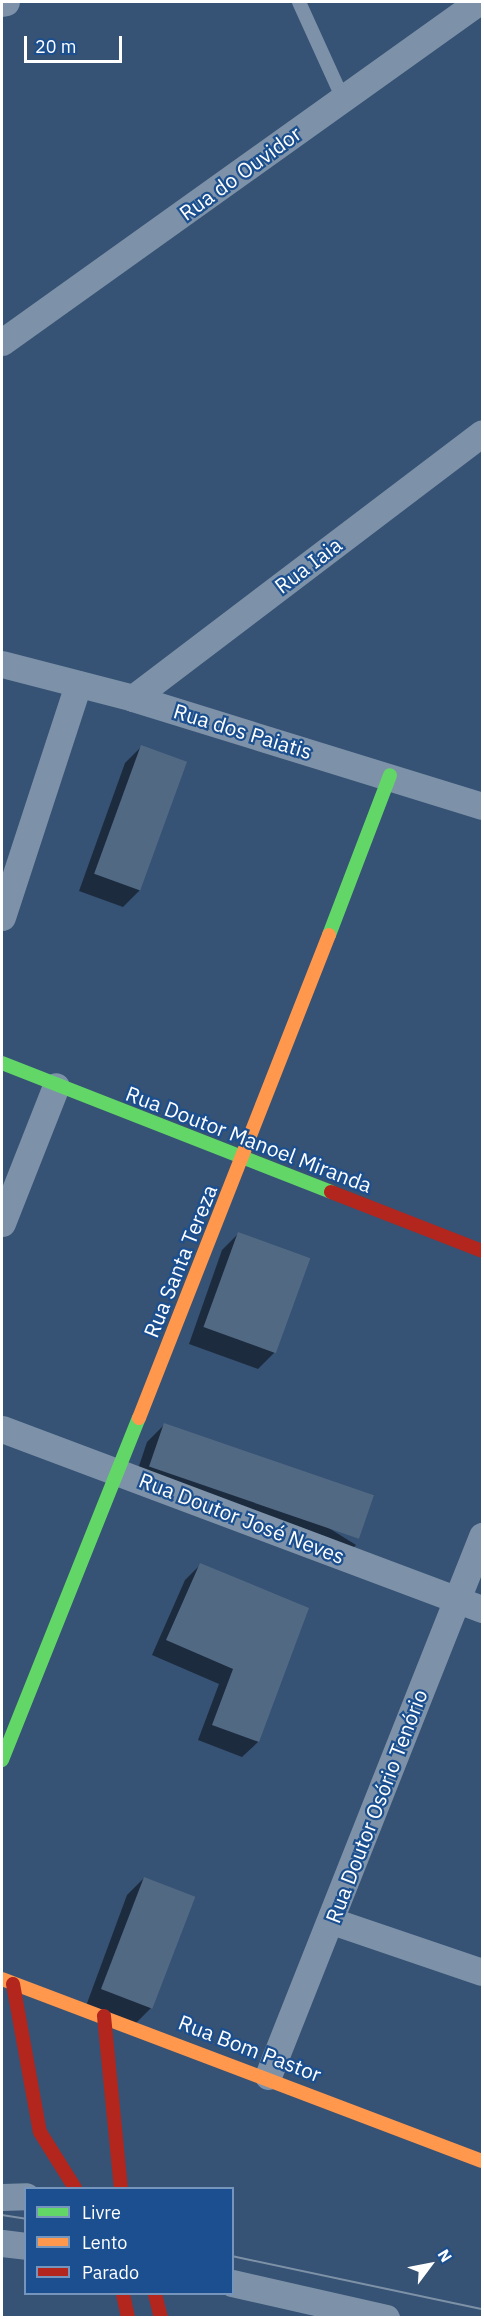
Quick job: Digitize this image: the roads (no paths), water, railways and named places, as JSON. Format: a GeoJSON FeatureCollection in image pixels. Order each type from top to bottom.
{"type":"FeatureCollection","features":[{"type":"Feature","properties":{"kind":"street"},"geometry":{"type":"LineString","coordinates":[[2,3],[6,2]]}},
{"type":"Feature","properties":{"kind":"street","name":"Rua do Ouvidor"},"geometry":{"type":"LineString","coordinates":[[2,342],[478,2]]}},
{"type":"Feature","properties":{"kind":"street","name":"Rua Iaia"},"geometry":{"type":"LineString","coordinates":[[133,698],[483,433]]}},
{"type":"Feature","properties":{"kind":"street","name":"Rua dos Paiatis"},"geometry":{"type":"LineString","coordinates":[[2,664],[133,698],[390,775],[483,806]]}},
{"type":"Feature","properties":{"kind":"street"},"geometry":{"type":"LineString","coordinates":[[2,917],[78,684]]}},
{"type":"Feature","properties":{"kind":"street","name":"Rua Santa Tereza"},"geometry":{"type":"LineString","coordinates":[[2,1760],[243,1159],[390,775]]}},
{"type":"Feature","properties":{"kind":"street","name":"Rua Doutor Manoel Miranda"},"geometry":{"type":"LineString","coordinates":[[2,1063],[483,1251]]}},
{"type":"Feature","properties":{"kind":"street"},"geometry":{"type":"LineString","coordinates":[[2,1223],[56,1086]]}},
{"type":"Feature","properties":{"kind":"street","name":"Rua Doutor José Neves"},"geometry":{"type":"LineString","coordinates":[[2,1429],[483,1609]]}},
{"type":"Feature","properties":{"kind":"street","name":"Rua Doutor Osório Tenório"},"geometry":{"type":"LineString","coordinates":[[268,2076],[332,1921],[483,1536]]}},
{"type":"Feature","properties":{"kind":"street"},"geometry":{"type":"LineString","coordinates":[[332,1921],[483,1972]]}},
{"type":"Feature","properties":{"kind":"street"},"geometry":{"type":"LineString","coordinates":[[7,1982],[40,2132],[69,2187]]}},
{"type":"Feature","properties":{"kind":"street","name":"Rua Bom Pastor"},"geometry":{"type":"LineString","coordinates":[[7,1982],[268,2076],[483,2161]]}},
{"type":"Feature","properties":{"kind":"street"},"geometry":{"type":"LineString","coordinates":[[104,2016],[121,2187]]}},
{"type":"Feature","properties":{"kind":"street"},"geometry":{"type":"LineString","coordinates":[[2,2197],[24,2196]]}},
{"type":"Feature","properties":{"kind":"street"},"geometry":{"type":"LineString","coordinates":[[2,2243],[24,2246]]}},
{"type":"Feature","properties":{"kind":"street"},"geometry":{"type":"LineString","coordinates":[[234,2283],[386,2318]]}},
{"type":"Feature","properties":{"kind":"street"},"geometry":{"type":"LineString","coordinates":[[123,2295],[128,2318]]}},
{"type":"Feature","properties":{"kind":"street"},"geometry":{"type":"LineString","coordinates":[[155,2295],[161,2318]]}},
{"type":"Feature","properties":{"kind":"lane"},"geometry":{"type":"LineString","coordinates":[[299,2],[343,99]]}},
{"type":"Feature","properties":{"kind":"tram line"},"geometry":{"type":"LineString","coordinates":[[2,2215],[24,2219]]}},
{"type":"Feature","properties":{"kind":"tram line"},"geometry":{"type":"LineString","coordinates":[[234,2256],[482,2309]]}}]}
